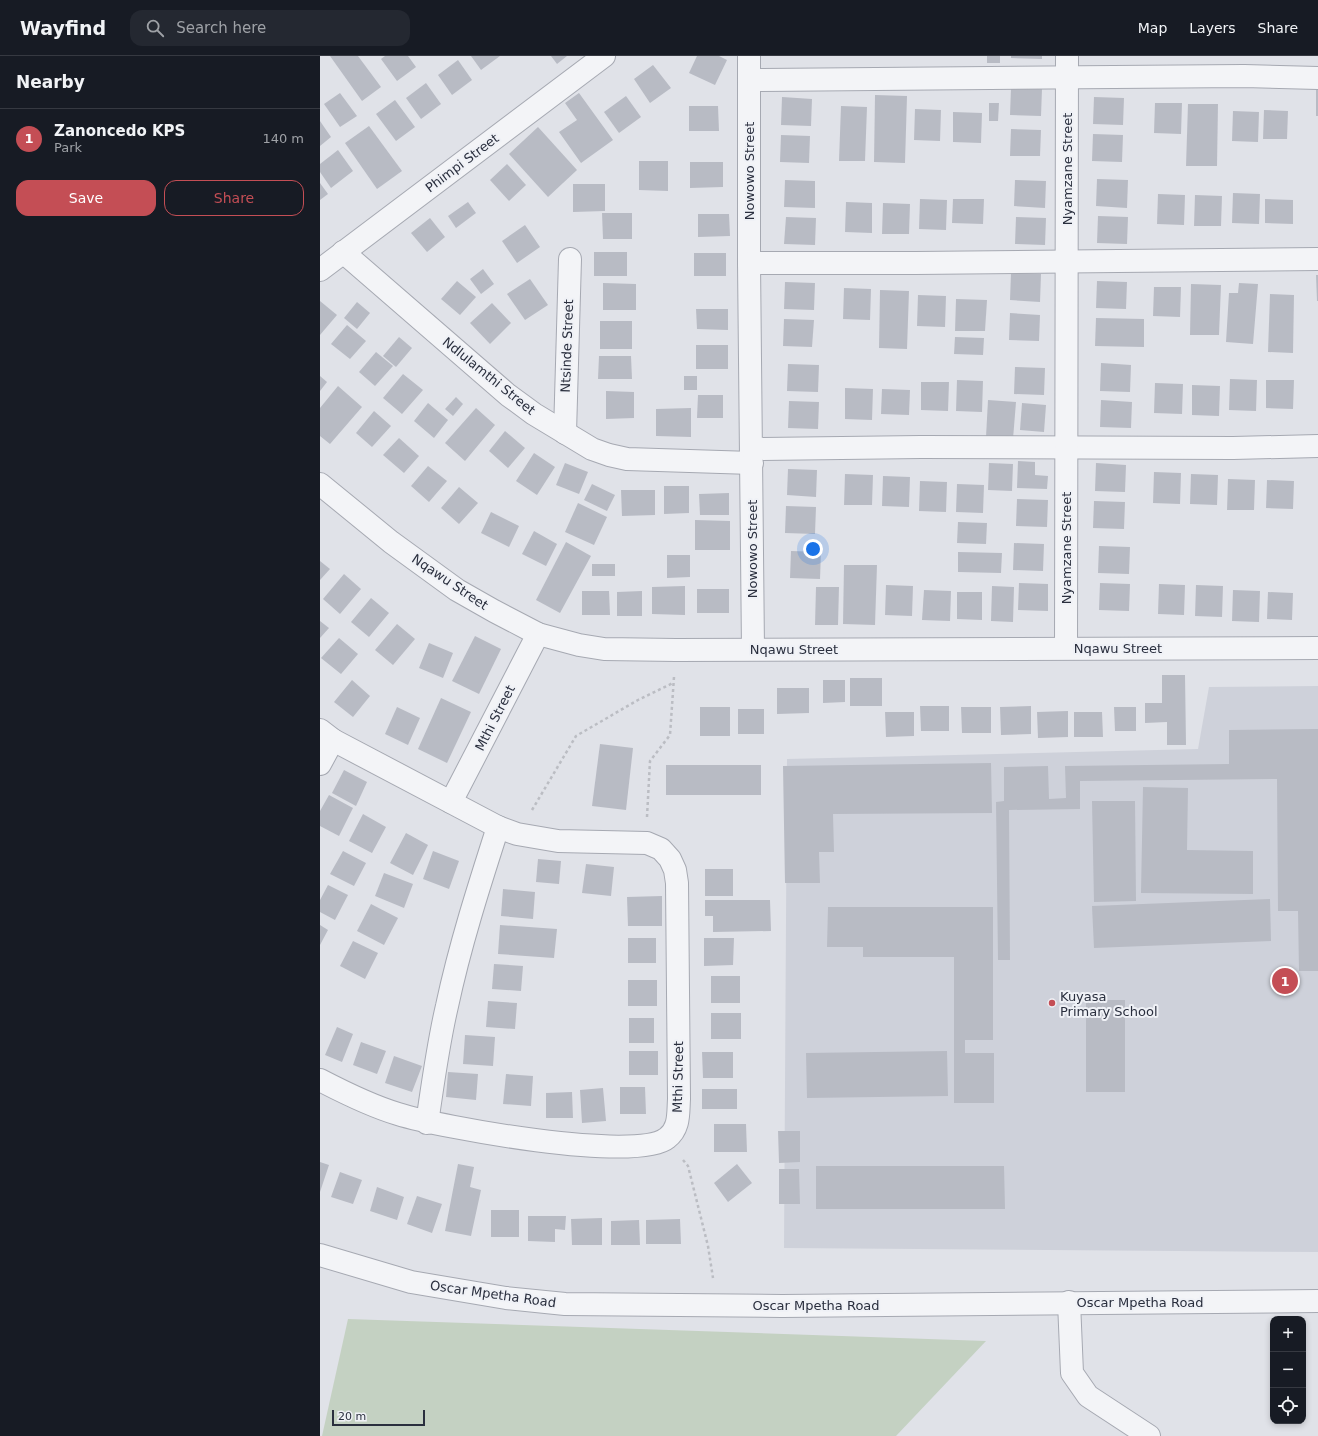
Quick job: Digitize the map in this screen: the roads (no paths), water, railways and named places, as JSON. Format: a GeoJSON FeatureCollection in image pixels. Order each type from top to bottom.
{"type":"FeatureCollection","features":[{"type":"Feature","properties":{"kind":"street","name":"Phimpi Street"},"geometry":{"type":"LineString","coordinates":[[320,270],[604,56]]}},
{"type":"Feature","properties":{"kind":"street","name":"Nowowo Street"},"geometry":{"type":"LineString","coordinates":[[749,56],[749,263],[753,650]]}},
{"type":"Feature","properties":{"kind":"street","name":"Nyamzane Street"},"geometry":{"type":"LineString","coordinates":[[1066,648],[1067,56]]}},
{"type":"Feature","properties":{"kind":"street"},"geometry":{"type":"LineString","coordinates":[[749,80],[1244,76],[1318,78]]}},
{"type":"Feature","properties":{"kind":"street","name":"Ndlulamthi Street"},"geometry":{"type":"LineString","coordinates":[[343,252],[508,395],[565,434],[592,449],[627,459],[752,456]]}},
{"type":"Feature","properties":{"kind":"street","name":"Ntsinde Street"},"geometry":{"type":"LineString","coordinates":[[565,434],[570,259]]}},
{"type":"Feature","properties":{"kind":"street"},"geometry":{"type":"LineString","coordinates":[[749,263],[1318,259]]}},
{"type":"Feature","properties":{"kind":"street"},"geometry":{"type":"LineString","coordinates":[[752,456],[921,446],[1067,448],[1233,448],[1318,446]]}},
{"type":"Feature","properties":{"kind":"street","name":"Nqawu Street"},"geometry":{"type":"LineString","coordinates":[[320,484],[391,542],[456,590],[538,634],[579,645],[604,649],[676,650],[1318,648]]}},
{"type":"Feature","properties":{"kind":"street","name":"Mthi Street"},"geometry":{"type":"LineString","coordinates":[[451,802],[538,634]]}},
{"type":"Feature","properties":{"kind":"street","name":"Mthi Street"},"geometry":{"type":"LineString","coordinates":[[320,764],[327,735],[508,831],[558,841],[647,843],[661,849],[670,859],[675,870],[677,883],[679,1099],[678,1120],[675,1131],[666,1139],[652,1144],[603,1147],[523,1139],[427,1123]]}},
{"type":"Feature","properties":{"kind":"street"},"geometry":{"type":"LineString","coordinates":[[320,1080],[374,1106],[427,1123],[434,1072],[447,1006],[478,891],[508,831]]}},
{"type":"Feature","properties":{"kind":"street","name":"Oscar Mpetha Road"},"geometry":{"type":"LineString","coordinates":[[320,1256],[411,1282],[500,1297],[565,1304],[760,1306],[1069,1302],[1318,1301]]}},
{"type":"Feature","properties":{"kind":"street"},"geometry":{"type":"LineString","coordinates":[[1069,1302],[1072,1373],[1088,1396],[1149,1436]]}},
{"type":"Feature","properties":{"kind":"place","name":"Zanoncedo KPS"},"geometry":{"type":"Point","coordinates":[1285,981]}},
{"type":"Feature","properties":{"kind":"place","name":"Kuyasa Primary School"},"geometry":{"type":"Point","coordinates":[1052,1003]}}]}
